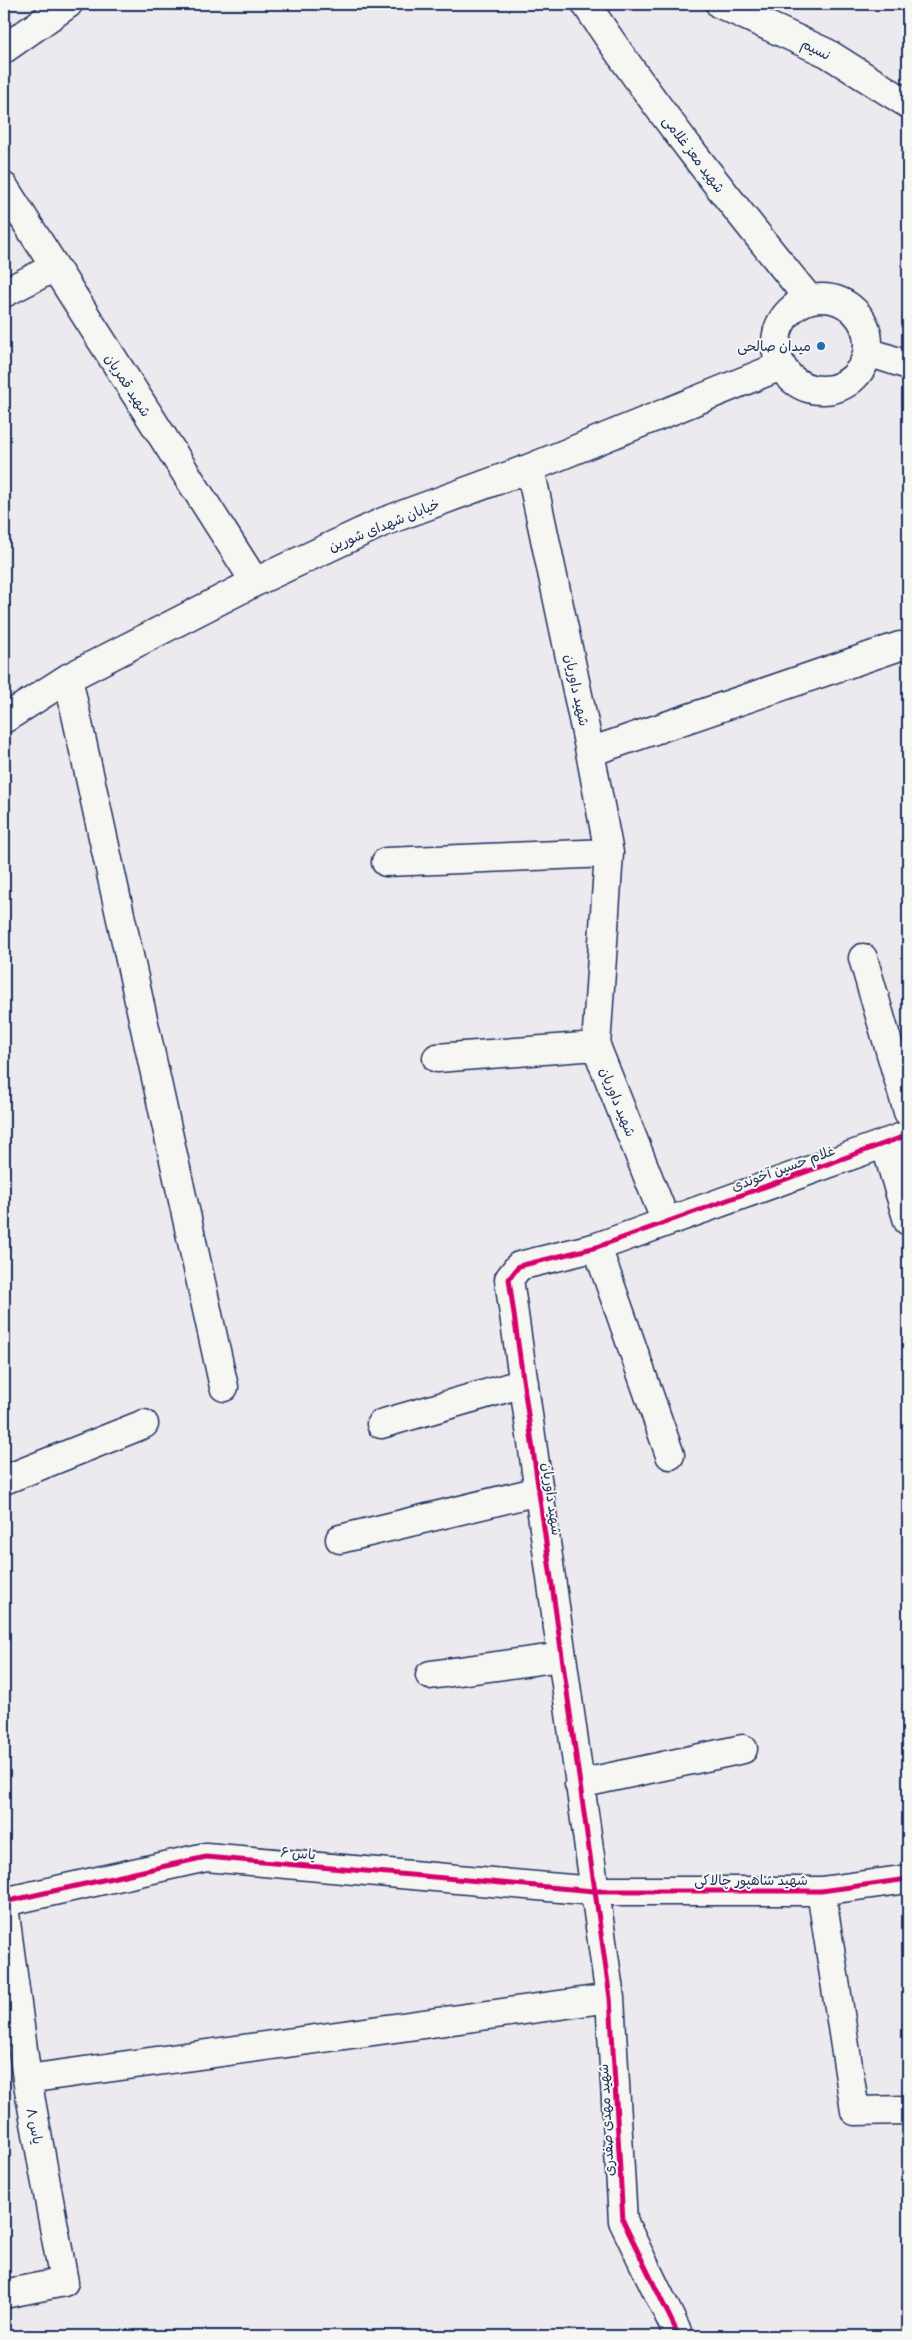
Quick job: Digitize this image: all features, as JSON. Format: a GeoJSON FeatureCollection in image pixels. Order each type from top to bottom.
{"type":"FeatureCollection","features":[{"type":"Feature","properties":{"kind":"street"},"geometry":{"type":"LineString","coordinates":[[4,49],[68,4]]}},
{"type":"Feature","properties":{"kind":"street","name":"شهید معز غلامی"},"geometry":{"type":"LineString","coordinates":[[586,4],[616,50],[726,196],[809,300]]}},
{"type":"Feature","properties":{"kind":"street","name":"نسیم"},"geometry":{"type":"LineString","coordinates":[[720,4],[827,53],[908,104]]}},
{"type":"Feature","properties":{"kind":"street","name":"شهید قمریان"},"geometry":{"type":"LineString","coordinates":[[4,187],[254,582]]}},
{"type":"Feature","properties":{"kind":"street"},"geometry":{"type":"LineString","coordinates":[[4,294],[54,268]]}},
{"type":"Feature","properties":{"kind":"street"},"geometry":{"type":"LineString","coordinates":[[825,298],[840,301],[853,310],[863,322],[868,337],[868,352],[863,367],[854,378],[842,386],[828,390],[814,390],[800,386],[789,377],[781,366],[776,353],[775,339],[779,326],[786,314],[796,305],[809,300],[825,298]]}},
{"type":"Feature","properties":{"kind":"street"},"geometry":{"type":"LineString","coordinates":[[868,352],[908,366]]}},
{"type":"Feature","properties":{"kind":"street","name":"خیابان شهدای شورین"},"geometry":{"type":"LineString","coordinates":[[4,719],[68,678],[254,582],[383,522],[530,468],[781,366]]}},
{"type":"Feature","properties":{"kind":"street","name":"شهید داوریان"},"geometry":{"type":"LineString","coordinates":[[530,468],[590,752],[609,854],[596,1046],[666,1222],[597,1247],[519,1266],[509,1279],[594,1891]]}},
{"type":"Feature","properties":{"kind":"street"},"geometry":{"type":"LineString","coordinates":[[590,752],[900,646]]}},
{"type":"Feature","properties":{"kind":"street"},"geometry":{"type":"LineString","coordinates":[[68,678],[224,1387]]}},
{"type":"Feature","properties":{"kind":"street"},"geometry":{"type":"LineString","coordinates":[[386,862],[609,854]]}},
{"type":"Feature","properties":{"kind":"street"},"geometry":{"type":"LineString","coordinates":[[863,958],[908,1112]]}},
{"type":"Feature","properties":{"kind":"street"},"geometry":{"type":"LineString","coordinates":[[437,1058],[596,1046]]}},
{"type":"Feature","properties":{"kind":"street"},"geometry":{"type":"LineString","coordinates":[[897,1139],[908,1221]]}},
{"type":"Feature","properties":{"kind":"street","name":"غلام حسین آخوندی"},"geometry":{"type":"LineString","coordinates":[[666,1222],[897,1139]]}},
{"type":"Feature","properties":{"kind":"street"},"geometry":{"type":"LineString","coordinates":[[597,1247],[670,1455]]}},
{"type":"Feature","properties":{"kind":"street"},"geometry":{"type":"LineString","coordinates":[[382,1424],[524,1383]]}},
{"type":"Feature","properties":{"kind":"street"},"geometry":{"type":"LineString","coordinates":[[4,1480],[144,1424]]}},
{"type":"Feature","properties":{"kind":"street"},"geometry":{"type":"LineString","coordinates":[[340,1539],[539,1491]]}},
{"type":"Feature","properties":{"kind":"street"},"geometry":{"type":"LineString","coordinates":[[430,1675],[562,1657]]}},
{"type":"Feature","properties":{"kind":"street"},"geometry":{"type":"LineString","coordinates":[[579,1784],[743,1749]]}},
{"type":"Feature","properties":{"kind":"street","name":"یاس ۶"},"geometry":{"type":"LineString","coordinates":[[4,1902],[206,1857],[594,1891]]}},
{"type":"Feature","properties":{"kind":"street","name":"شهید شاهپور چالاکی"},"geometry":{"type":"LineString","coordinates":[[594,1891],[821,1891],[908,1879]]}},
{"type":"Feature","properties":{"kind":"street","name":"شهید مهدی صفدری"},"geometry":{"type":"LineString","coordinates":[[594,1891],[610,1998],[622,2221],[679,2336]]}},
{"type":"Feature","properties":{"kind":"street"},"geometry":{"type":"LineString","coordinates":[[821,1891],[855,2111],[908,2110]]}},
{"type":"Feature","properties":{"kind":"street","name":"یاس ۸"},"geometry":{"type":"LineString","coordinates":[[4,1907],[27,2080],[64,2282],[4,2294]]}},
{"type":"Feature","properties":{"kind":"street"},"geometry":{"type":"LineString","coordinates":[[27,2080],[610,1998]]}},
{"type":"Feature","properties":{"kind":"cycle path"},"geometry":{"type":"LineString","coordinates":[[679,2336],[623,2221],[610,1998],[509,1279],[519,1266],[597,1247],[908,1135]]}},
{"type":"Feature","properties":{"kind":"cycle path"},"geometry":{"type":"LineString","coordinates":[[4,1902],[206,1857],[594,1891],[821,1891],[908,1879]]}},
{"type":"Feature","properties":{"kind":"place","name":"میدان صالحی"},"geometry":{"type":"Point","coordinates":[821,346]}}]}
